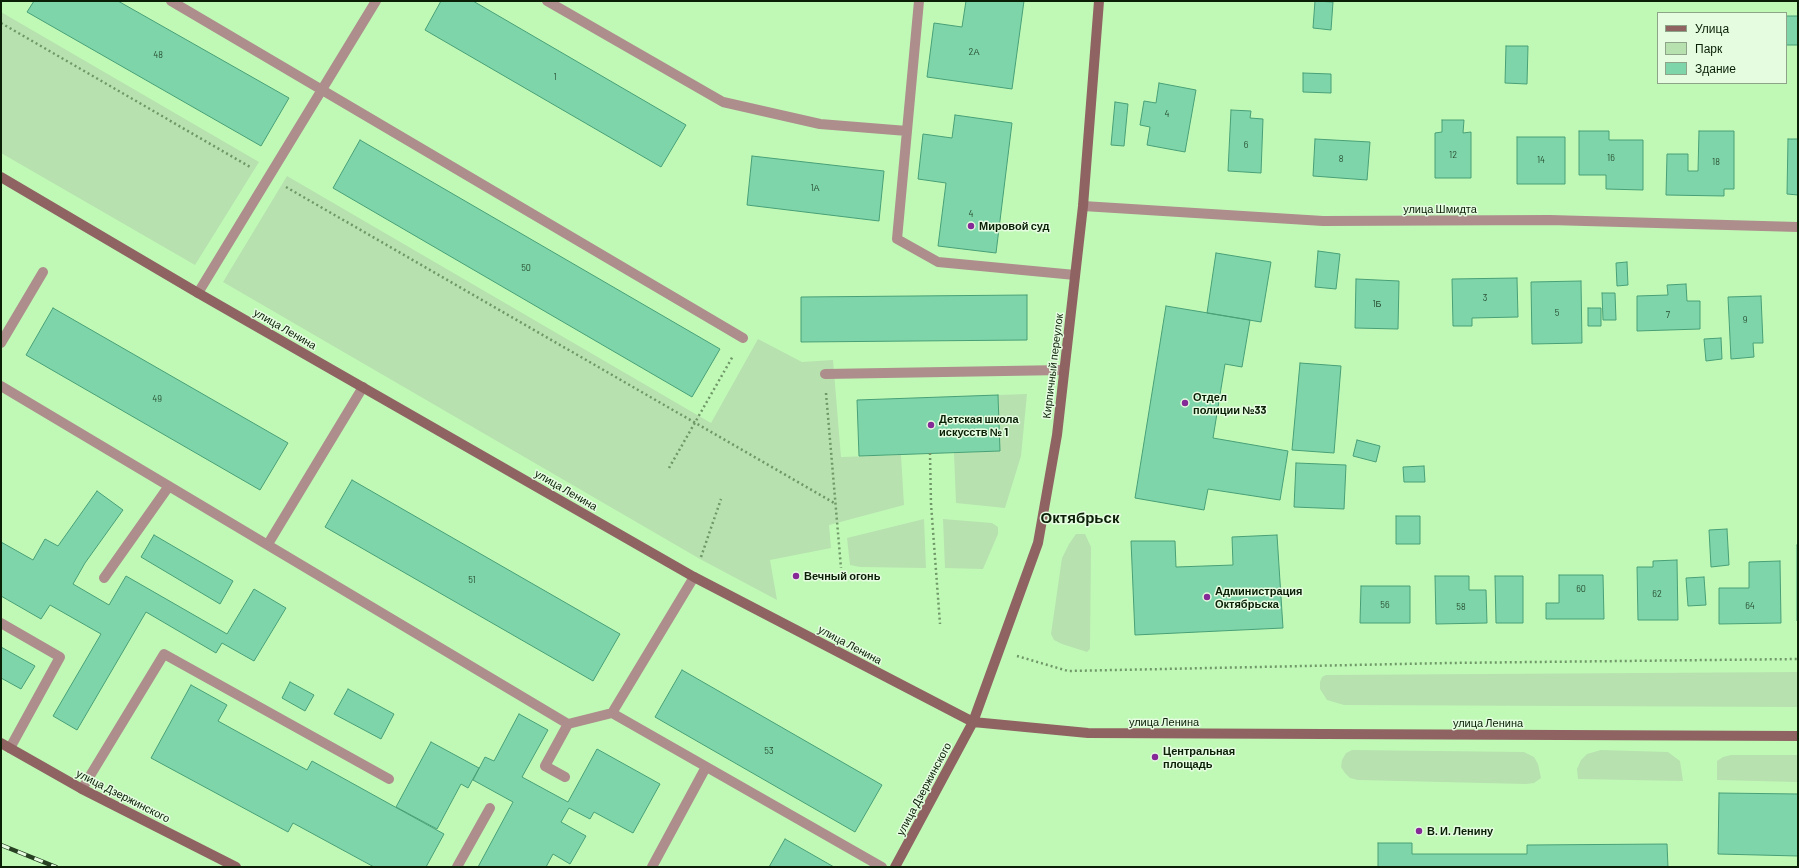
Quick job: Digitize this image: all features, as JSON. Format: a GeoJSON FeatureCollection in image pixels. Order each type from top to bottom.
{"type":"FeatureCollection","features":[{"type":"Feature","properties":{"kind":"main road","name":"Кирпичный переулок"},"geometry":{"type":"LineString","coordinates":[[973,722],[1038,543],[1057,436],[1083,206],[1099,1]]}},
{"type":"Feature","properties":{"kind":"main road","name":"улица Ленина"},"geometry":{"type":"LineString","coordinates":[[1,177],[198,293],[694,577],[973,722],[1088,733],[1798,736]]}},
{"type":"Feature","properties":{"kind":"main road","name":"улица Дзержинского"},"geometry":{"type":"LineString","coordinates":[[895,867],[973,722]]}},
{"type":"Feature","properties":{"kind":"main road","name":"улица Дзержинского"},"geometry":{"type":"LineString","coordinates":[[6,746],[82,790],[236,867]]}},
{"type":"Feature","properties":{"kind":"street"},"geometry":{"type":"LineString","coordinates":[[171,1],[743,338]]}},
{"type":"Feature","properties":{"kind":"street"},"geometry":{"type":"LineString","coordinates":[[198,293],[376,1]]}},
{"type":"Feature","properties":{"kind":"street"},"geometry":{"type":"LineString","coordinates":[[547,1],[723,102],[820,124],[907,131]]}},
{"type":"Feature","properties":{"kind":"street"},"geometry":{"type":"LineString","coordinates":[[919,1],[897,239],[938,262],[1075,275]]}},
{"type":"Feature","properties":{"kind":"street","name":"улица Шмидта"},"geometry":{"type":"LineString","coordinates":[[1083,206],[1323,221],[1550,220],[1798,227]]}},
{"type":"Feature","properties":{"kind":"street"},"geometry":{"type":"LineString","coordinates":[[1,343],[43,272]]}},
{"type":"Feature","properties":{"kind":"street"},"geometry":{"type":"LineString","coordinates":[[825,374],[1064,370]]}},
{"type":"Feature","properties":{"kind":"street"},"geometry":{"type":"LineString","coordinates":[[1,386],[568,724],[612,713],[882,867]]}},
{"type":"Feature","properties":{"kind":"street"},"geometry":{"type":"LineString","coordinates":[[268,544],[363,387]]}},
{"type":"Feature","properties":{"kind":"street"},"geometry":{"type":"LineString","coordinates":[[104,578],[169,486]]}},
{"type":"Feature","properties":{"kind":"street"},"geometry":{"type":"LineString","coordinates":[[612,713],[694,577]]}},
{"type":"Feature","properties":{"kind":"street"},"geometry":{"type":"LineString","coordinates":[[1,623],[60,657],[6,746]]}},
{"type":"Feature","properties":{"kind":"street"},"geometry":{"type":"LineString","coordinates":[[82,790],[164,654],[389,779]]}},
{"type":"Feature","properties":{"kind":"street"},"geometry":{"type":"LineString","coordinates":[[565,777],[544,766],[568,724]]}},
{"type":"Feature","properties":{"kind":"street"},"geometry":{"type":"LineString","coordinates":[[652,867],[706,767]]}},
{"type":"Feature","properties":{"kind":"street"},"geometry":{"type":"LineString","coordinates":[[457,867],[490,808]]}},
{"type":"Feature","properties":{"kind":"path"},"geometry":{"type":"LineString","coordinates":[[1,23],[836,504]]}},
{"type":"Feature","properties":{"kind":"path"},"geometry":{"type":"LineString","coordinates":[[669,468],[743,338]]}},
{"type":"Feature","properties":{"kind":"path"},"geometry":{"type":"LineString","coordinates":[[825,374],[841,568]]}},
{"type":"Feature","properties":{"kind":"path"},"geometry":{"type":"LineString","coordinates":[[930,453],[931,504],[940,624]]}},
{"type":"Feature","properties":{"kind":"path"},"geometry":{"type":"LineString","coordinates":[[700,559],[721,498]]}},
{"type":"Feature","properties":{"kind":"path"},"geometry":{"type":"LineString","coordinates":[[999,651],[1068,671],[1448,662],[1798,659]]}},
{"type":"Feature","properties":{"kind":"green space"},"geometry":{"type":"Polygon","coordinates":[[[1,12],[259,162],[195,265],[1,153],[1,12]]]}},
{"type":"Feature","properties":{"kind":"green space"},"geometry":{"type":"Polygon","coordinates":[[[287,176],[711,423],[758,339],[802,362],[833,360],[841,457],[901,455],[904,505],[829,525],[831,548],[770,560],[777,600],[700,559],[223,282],[287,176]]]}},
{"type":"Feature","properties":{"kind":"green space"},"geometry":{"type":"Polygon","coordinates":[[[1027,394],[1021,456],[1005,508],[956,503],[954,453],[1000,451],[998,395],[1027,394]]]}},
{"type":"Feature","properties":{"kind":"green space"},"geometry":{"type":"Polygon","coordinates":[[[924,519],[926,568],[860,567],[850,565],[847,538],[924,519]]]}},
{"type":"Feature","properties":{"kind":"green space"},"geometry":{"type":"Polygon","coordinates":[[[943,519],[992,523],[998,527],[998,534],[983,569],[945,568],[943,519]]]}},
{"type":"Feature","properties":{"kind":"green space"},"geometry":{"type":"Polygon","coordinates":[[[1076,534],[1085,534],[1091,547],[1090,649],[1087,652],[1054,640],[1051,634],[1062,558],[1076,534]]]}},
{"type":"Feature","properties":{"kind":"green space"},"geometry":{"type":"Polygon","coordinates":[[[1798,672],[1798,707],[1344,705],[1327,700],[1320,689],[1322,677],[1326,675],[1798,672]]]}},
{"type":"Feature","properties":{"kind":"green space"},"geometry":{"type":"Polygon","coordinates":[[[1352,750],[1524,752],[1534,757],[1538,764],[1541,778],[1534,783],[1526,784],[1358,780],[1350,778],[1341,767],[1342,760],[1346,753],[1352,750]]]}},
{"type":"Feature","properties":{"kind":"green space"},"geometry":{"type":"Polygon","coordinates":[[[1601,750],[1668,752],[1680,761],[1683,781],[1578,779],[1577,769],[1581,760],[1587,754],[1601,750]]]}},
{"type":"Feature","properties":{"kind":"green space"},"geometry":{"type":"Polygon","coordinates":[[[1731,755],[1798,755],[1798,782],[1717,780],[1717,761],[1723,757],[1731,755]]]}},
{"type":"Feature","properties":{"kind":"building"},"geometry":{"type":"Polygon","coordinates":[[[34,1],[118,1],[289,98],[261,146],[27,12],[34,1]]]}},
{"type":"Feature","properties":{"kind":"building"},"geometry":{"type":"Polygon","coordinates":[[[441,1],[473,1],[686,125],[661,167],[425,30],[441,1]]]}},
{"type":"Feature","properties":{"kind":"building"},"geometry":{"type":"Polygon","coordinates":[[[966,1],[1024,1],[1012,89],[927,77],[934,23],[962,27],[966,1]]]}},
{"type":"Feature","properties":{"kind":"building"},"geometry":{"type":"Polygon","coordinates":[[[1315,1],[1333,2],[1331,30],[1313,28],[1315,1]]]}},
{"type":"Feature","properties":{"kind":"building"},"geometry":{"type":"Polygon","coordinates":[[[1787,16],[1798,16],[1798,45],[1787,45],[1787,16]]]}},
{"type":"Feature","properties":{"kind":"building"},"geometry":{"type":"Polygon","coordinates":[[[1506,46],[1528,46],[1527,84],[1505,83],[1506,46]]]}},
{"type":"Feature","properties":{"kind":"building"},"geometry":{"type":"Polygon","coordinates":[[[1303,73],[1331,74],[1331,93],[1303,92],[1303,73]]]}},
{"type":"Feature","properties":{"kind":"building"},"geometry":{"type":"Polygon","coordinates":[[[1159,83],[1196,90],[1185,152],[1147,145],[1150,127],[1140,125],[1144,101],[1156,103],[1159,83]]]}},
{"type":"Feature","properties":{"kind":"building"},"geometry":{"type":"Polygon","coordinates":[[[1115,102],[1128,104],[1124,146],[1111,145],[1115,102]]]}},
{"type":"Feature","properties":{"kind":"building"},"geometry":{"type":"Polygon","coordinates":[[[1231,110],[1251,111],[1250,118],[1263,119],[1261,173],[1228,171],[1231,110]]]}},
{"type":"Feature","properties":{"kind":"building"},"geometry":{"type":"Polygon","coordinates":[[[955,115],[1012,123],[996,253],[938,246],[946,183],[918,179],[923,134],[952,138],[955,115]]]}},
{"type":"Feature","properties":{"kind":"building"},"geometry":{"type":"Polygon","coordinates":[[[1442,120],[1464,120],[1463,133],[1471,132],[1471,178],[1435,178],[1435,133],[1442,132],[1442,120]]]}},
{"type":"Feature","properties":{"kind":"building"},"geometry":{"type":"Polygon","coordinates":[[[1579,131],[1609,131],[1609,140],[1643,140],[1643,190],[1606,189],[1606,175],[1579,175],[1579,131]]]}},
{"type":"Feature","properties":{"kind":"building"},"geometry":{"type":"Polygon","coordinates":[[[1699,131],[1734,131],[1734,189],[1724,189],[1724,196],[1666,195],[1667,154],[1688,154],[1688,171],[1698,171],[1699,131]]]}},
{"type":"Feature","properties":{"kind":"building"},"geometry":{"type":"Polygon","coordinates":[[[1517,137],[1565,137],[1565,184],[1517,184],[1517,137]]]}},
{"type":"Feature","properties":{"kind":"building"},"geometry":{"type":"Polygon","coordinates":[[[1315,139],[1370,142],[1367,180],[1313,176],[1315,139]]]}},
{"type":"Feature","properties":{"kind":"building"},"geometry":{"type":"Polygon","coordinates":[[[1788,139],[1798,139],[1798,195],[1787,194],[1788,139]]]}},
{"type":"Feature","properties":{"kind":"building"},"geometry":{"type":"Polygon","coordinates":[[[360,140],[720,349],[692,397],[333,188],[360,140]]]}},
{"type":"Feature","properties":{"kind":"building"},"geometry":{"type":"Polygon","coordinates":[[[752,156],[884,171],[879,221],[747,205],[752,156]]]}},
{"type":"Feature","properties":{"kind":"building"},"geometry":{"type":"Polygon","coordinates":[[[1318,251],[1340,254],[1336,289],[1315,287],[1318,251]]]}},
{"type":"Feature","properties":{"kind":"building"},"geometry":{"type":"Polygon","coordinates":[[[1216,253],[1271,262],[1261,322],[1207,313],[1216,253]]]}},
{"type":"Feature","properties":{"kind":"building"},"geometry":{"type":"Polygon","coordinates":[[[1627,262],[1628,285],[1617,286],[1616,263],[1627,262]]]}},
{"type":"Feature","properties":{"kind":"building"},"geometry":{"type":"Polygon","coordinates":[[[1517,278],[1518,317],[1472,318],[1472,326],[1453,326],[1452,279],[1517,278]]]}},
{"type":"Feature","properties":{"kind":"building"},"geometry":{"type":"Polygon","coordinates":[[[1356,279],[1399,281],[1398,329],[1355,328],[1356,279]]]}},
{"type":"Feature","properties":{"kind":"building"},"geometry":{"type":"Polygon","coordinates":[[[1581,281],[1582,343],[1532,344],[1531,282],[1581,281]]]}},
{"type":"Feature","properties":{"kind":"building"},"geometry":{"type":"Polygon","coordinates":[[[1686,284],[1687,301],[1700,301],[1700,329],[1637,331],[1637,296],[1668,295],[1667,285],[1686,284]]]}},
{"type":"Feature","properties":{"kind":"building"},"geometry":{"type":"Polygon","coordinates":[[[1602,293],[1615,293],[1616,320],[1603,320],[1602,293]]]}},
{"type":"Feature","properties":{"kind":"building"},"geometry":{"type":"Polygon","coordinates":[[[1027,295],[1027,340],[801,342],[801,297],[1027,295]]]}},
{"type":"Feature","properties":{"kind":"building"},"geometry":{"type":"Polygon","coordinates":[[[1761,296],[1763,343],[1753,343],[1754,357],[1731,359],[1728,297],[1761,296]]]}},
{"type":"Feature","properties":{"kind":"building","name":"Отдел полиции №33"},"geometry":{"type":"Polygon","coordinates":[[[1166,306],[1250,320],[1242,367],[1225,364],[1213,438],[1288,451],[1280,500],[1208,489],[1204,510],[1135,498],[1166,306]]]}},
{"type":"Feature","properties":{"kind":"building"},"geometry":{"type":"Polygon","coordinates":[[[53,308],[288,443],[260,490],[26,355],[53,308]]]}},
{"type":"Feature","properties":{"kind":"building"},"geometry":{"type":"Polygon","coordinates":[[[1588,308],[1601,308],[1601,326],[1588,326],[1588,308]]]}},
{"type":"Feature","properties":{"kind":"building"},"geometry":{"type":"Polygon","coordinates":[[[1721,338],[1722,359],[1706,361],[1704,339],[1721,338]]]}},
{"type":"Feature","properties":{"kind":"building"},"geometry":{"type":"Polygon","coordinates":[[[1300,363],[1341,366],[1334,453],[1292,450],[1300,363]]]}},
{"type":"Feature","properties":{"kind":"building"},"geometry":{"type":"Polygon","coordinates":[[[998,395],[1000,451],[859,456],[857,400],[998,395]]]}},
{"type":"Feature","properties":{"kind":"building"},"geometry":{"type":"Polygon","coordinates":[[[1357,440],[1380,446],[1376,462],[1353,456],[1357,440]]]}},
{"type":"Feature","properties":{"kind":"building"},"geometry":{"type":"Polygon","coordinates":[[[1296,463],[1346,465],[1344,509],[1294,507],[1296,463]]]}},
{"type":"Feature","properties":{"kind":"building"},"geometry":{"type":"Polygon","coordinates":[[[1424,466],[1425,482],[1404,482],[1403,467],[1424,466]]]}},
{"type":"Feature","properties":{"kind":"building"},"geometry":{"type":"Polygon","coordinates":[[[352,480],[620,634],[593,681],[325,527],[352,480]]]}},
{"type":"Feature","properties":{"kind":"building"},"geometry":{"type":"Polygon","coordinates":[[[97,491],[123,510],[85,563],[73,584],[109,605],[126,576],[227,634],[254,589],[286,608],[254,661],[222,643],[216,653],[146,612],[77,730],[53,716],[101,634],[50,605],[41,619],[1,596],[1,542],[33,560],[45,539],[58,546],[97,491]]]}},
{"type":"Feature","properties":{"kind":"building"},"geometry":{"type":"Polygon","coordinates":[[[1396,516],[1420,516],[1420,544],[1396,544],[1396,516]]]}},
{"type":"Feature","properties":{"kind":"building"},"geometry":{"type":"Polygon","coordinates":[[[1727,529],[1729,565],[1711,567],[1709,530],[1727,529]]]}},
{"type":"Feature","properties":{"kind":"building"},"geometry":{"type":"Polygon","coordinates":[[[154,535],[233,581],[220,604],[141,557],[154,535]]]}},
{"type":"Feature","properties":{"kind":"building","name":"Администрация Октябрьска"},"geometry":{"type":"Polygon","coordinates":[[[1277,535],[1283,628],[1135,635],[1131,541],[1175,541],[1176,567],[1233,565],[1232,537],[1277,535]]]}},
{"type":"Feature","properties":{"kind":"building"},"geometry":{"type":"Polygon","coordinates":[[[1798,545],[1798,621],[1797,621],[1798,545]]]}},
{"type":"Feature","properties":{"kind":"building"},"geometry":{"type":"Polygon","coordinates":[[[1677,560],[1678,620],[1638,620],[1637,567],[1653,567],[1653,561],[1677,560]]]}},
{"type":"Feature","properties":{"kind":"building"},"geometry":{"type":"Polygon","coordinates":[[[1780,561],[1781,623],[1719,624],[1719,588],[1749,588],[1749,562],[1780,561]]]}},
{"type":"Feature","properties":{"kind":"building"},"geometry":{"type":"Polygon","coordinates":[[[1559,575],[1603,575],[1604,619],[1546,619],[1546,603],[1559,603],[1559,575]]]}},
{"type":"Feature","properties":{"kind":"building"},"geometry":{"type":"Polygon","coordinates":[[[1435,576],[1469,576],[1469,590],[1486,590],[1487,623],[1436,624],[1435,576]]]}},
{"type":"Feature","properties":{"kind":"building"},"geometry":{"type":"Polygon","coordinates":[[[1495,576],[1523,576],[1523,623],[1496,623],[1495,576]]]}},
{"type":"Feature","properties":{"kind":"building"},"geometry":{"type":"Polygon","coordinates":[[[1704,577],[1706,605],[1688,606],[1686,578],[1704,577]]]}},
{"type":"Feature","properties":{"kind":"building"},"geometry":{"type":"Polygon","coordinates":[[[1361,586],[1410,586],[1410,623],[1360,623],[1361,586]]]}},
{"type":"Feature","properties":{"kind":"building"},"geometry":{"type":"Polygon","coordinates":[[[1,647],[35,666],[21,689],[1,678],[1,647]]]}},
{"type":"Feature","properties":{"kind":"building"},"geometry":{"type":"Polygon","coordinates":[[[682,670],[882,785],[855,832],[655,717],[682,670]]]}},
{"type":"Feature","properties":{"kind":"building"},"geometry":{"type":"Polygon","coordinates":[[[290,682],[314,695],[305,711],[282,698],[290,682]]]}},
{"type":"Feature","properties":{"kind":"building"},"geometry":{"type":"Polygon","coordinates":[[[191,685],[227,705],[218,721],[307,770],[312,761],[444,834],[426,867],[374,867],[293,823],[288,832],[151,758],[191,685]]]}},
{"type":"Feature","properties":{"kind":"building"},"geometry":{"type":"Polygon","coordinates":[[[348,689],[394,714],[381,739],[334,714],[348,689]]]}},
{"type":"Feature","properties":{"kind":"building"},"geometry":{"type":"Polygon","coordinates":[[[519,714],[548,730],[522,777],[568,802],[597,749],[660,784],[633,833],[594,812],[590,819],[569,808],[561,822],[586,836],[570,864],[553,854],[546,867],[478,867],[513,802],[473,780],[485,757],[494,761],[519,714]]]}},
{"type":"Feature","properties":{"kind":"building"},"geometry":{"type":"Polygon","coordinates":[[[431,742],[479,768],[468,788],[461,784],[437,829],[396,807],[431,742]]]}},
{"type":"Feature","properties":{"kind":"building"},"geometry":{"type":"Polygon","coordinates":[[[1719,793],[1798,794],[1798,856],[1718,854],[1719,793]]]}},
{"type":"Feature","properties":{"kind":"building"},"geometry":{"type":"Polygon","coordinates":[[[785,839],[834,867],[769,867],[785,839]]]}},
{"type":"Feature","properties":{"kind":"building"},"geometry":{"type":"Polygon","coordinates":[[[1378,843],[1412,843],[1412,854],[1527,854],[1527,845],[1667,844],[1668,867],[1378,867],[1378,843]]]}},
{"type":"Feature","properties":{"kind":"railway"},"geometry":{"type":"LineString","coordinates":[[1,845],[56,867]]}},
{"type":"Feature","properties":{"kind":"place","name":"Мировой суд"},"geometry":{"type":"Point","coordinates":[971,226]}},
{"type":"Feature","properties":{"kind":"place","name":"Отдел полиции №33"},"geometry":{"type":"Point","coordinates":[1185,403]}},
{"type":"Feature","properties":{"kind":"place","name":"Детская школа искусств № 1"},"geometry":{"type":"Point","coordinates":[931,425]}},
{"type":"Feature","properties":{"kind":"place","name":"Вечный огонь"},"geometry":{"type":"Point","coordinates":[796,576]}},
{"type":"Feature","properties":{"kind":"place","name":"Администрация Октябрьска"},"geometry":{"type":"Point","coordinates":[1207,597]}},
{"type":"Feature","properties":{"kind":"place","name":"Центральная площадь"},"geometry":{"type":"Point","coordinates":[1155,757]}},
{"type":"Feature","properties":{"kind":"place","name":"В. И. Ленину"},"geometry":{"type":"Point","coordinates":[1419,831]}},
{"type":"Feature","properties":{"kind":"district","name":"Октябрьск"},"geometry":{"type":"Point","coordinates":[1080,518]}}]}
